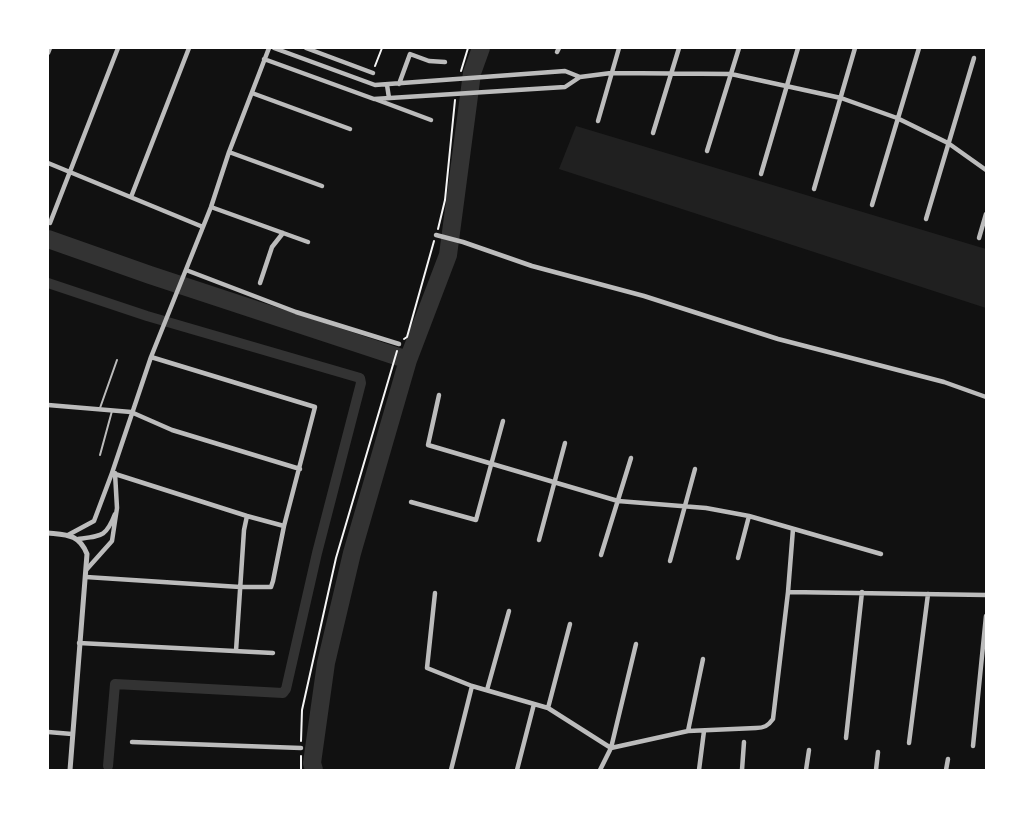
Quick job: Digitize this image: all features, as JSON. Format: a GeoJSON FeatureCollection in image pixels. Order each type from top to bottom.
{"type":"FeatureCollection","features":[{"type":"Feature","properties":{"kind":"street"},"geometry":{"type":"LineString","coordinates":[[48,53],[50,48]]}},
{"type":"Feature","properties":{"kind":"street"},"geometry":{"type":"LineString","coordinates":[[50,223],[118,48]]}},
{"type":"Feature","properties":{"kind":"street"},"geometry":{"type":"LineString","coordinates":[[131,197],[189,48]]}},
{"type":"Feature","properties":{"kind":"street"},"geometry":{"type":"LineString","coordinates":[[68,535],[94,521],[114,472],[131,412],[151,357],[203,227],[229,152],[269,48]]}},
{"type":"Feature","properties":{"kind":"street"},"geometry":{"type":"LineString","coordinates":[[274,48],[375,85],[565,72],[580,77],[612,73],[731,74],[841,98],[897,118],[948,143],[986,170]]}},
{"type":"Feature","properties":{"kind":"street"},"geometry":{"type":"LineString","coordinates":[[306,48],[313,49],[372,73]]}},
{"type":"Feature","properties":{"kind":"street"},"geometry":{"type":"LineString","coordinates":[[598,121],[619,48]]}},
{"type":"Feature","properties":{"kind":"street"},"geometry":{"type":"LineString","coordinates":[[652,133],[678,48]]}},
{"type":"Feature","properties":{"kind":"street"},"geometry":{"type":"LineString","coordinates":[[707,151],[739,48]]}},
{"type":"Feature","properties":{"kind":"street"},"geometry":{"type":"LineString","coordinates":[[761,174],[798,48]]}},
{"type":"Feature","properties":{"kind":"street"},"geometry":{"type":"LineString","coordinates":[[814,189],[855,48]]}},
{"type":"Feature","properties":{"kind":"street"},"geometry":{"type":"LineString","coordinates":[[872,205],[919,48]]}},
{"type":"Feature","properties":{"kind":"street"},"geometry":{"type":"LineString","coordinates":[[399,84],[410,54],[430,61],[445,62]]}},
{"type":"Feature","properties":{"kind":"street"},"geometry":{"type":"LineString","coordinates":[[926,218],[974,58]]}},
{"type":"Feature","properties":{"kind":"street"},"geometry":{"type":"LineString","coordinates":[[264,59],[431,120]]}},
{"type":"Feature","properties":{"kind":"street"},"geometry":{"type":"LineString","coordinates":[[374,99],[565,87],[580,77]]}},
{"type":"Feature","properties":{"kind":"street"},"geometry":{"type":"LineString","coordinates":[[387,85],[389,98]]}},
{"type":"Feature","properties":{"kind":"street"},"geometry":{"type":"LineString","coordinates":[[252,93],[350,129]]}},
{"type":"Feature","properties":{"kind":"street"},"geometry":{"type":"LineString","coordinates":[[229,152],[322,186]]}},
{"type":"Feature","properties":{"kind":"street"},"geometry":{"type":"LineString","coordinates":[[48,163],[203,227]]}},
{"type":"Feature","properties":{"kind":"street"},"geometry":{"type":"LineString","coordinates":[[211,206],[308,242]]}},
{"type":"Feature","properties":{"kind":"street"},"geometry":{"type":"LineString","coordinates":[[979,238],[986,214]]}},
{"type":"Feature","properties":{"kind":"street"},"geometry":{"type":"LineString","coordinates":[[260,283],[272,247],[283,233]]}},
{"type":"Feature","properties":{"kind":"street"},"geometry":{"type":"LineString","coordinates":[[436,235],[463,242],[532,266],[644,296],[778,339],[944,382],[986,397]]}},
{"type":"Feature","properties":{"kind":"street"},"geometry":{"type":"LineString","coordinates":[[186,270],[296,312],[399,344]]}},
{"type":"Feature","properties":{"kind":"street"},"geometry":{"type":"LineString","coordinates":[[86,577],[240,588],[272,585],[284,526],[315,407],[151,357]]}},
{"type":"Feature","properties":{"kind":"street"},"geometry":{"type":"LineString","coordinates":[[439,395],[428,445],[618,501],[706,508],[749,516],[881,554]]}},
{"type":"Feature","properties":{"kind":"street"},"geometry":{"type":"LineString","coordinates":[[48,405],[131,412],[172,430],[300,469]]}},
{"type":"Feature","properties":{"kind":"street"},"geometry":{"type":"LineString","coordinates":[[411,502],[476,520],[503,421]]}},
{"type":"Feature","properties":{"kind":"street"},"geometry":{"type":"LineString","coordinates":[[538,540],[565,442]]}},
{"type":"Feature","properties":{"kind":"street"},"geometry":{"type":"LineString","coordinates":[[601,555],[631,458]]}},
{"type":"Feature","properties":{"kind":"street"},"geometry":{"type":"LineString","coordinates":[[670,561],[695,468]]}},
{"type":"Feature","properties":{"kind":"street"},"geometry":{"type":"LineString","coordinates":[[87,569],[112,541],[117,508],[114,472]]}},
{"type":"Feature","properties":{"kind":"street"},"geometry":{"type":"LineString","coordinates":[[114,472],[247,516],[284,526]]}},
{"type":"Feature","properties":{"kind":"street"},"geometry":{"type":"LineString","coordinates":[[78,539],[94,537],[106,532],[110,527],[117,508]]}},
{"type":"Feature","properties":{"kind":"street"},"geometry":{"type":"LineString","coordinates":[[236,651],[244,530],[247,516]]}},
{"type":"Feature","properties":{"kind":"street"},"geometry":{"type":"LineString","coordinates":[[738,558],[749,516]]}},
{"type":"Feature","properties":{"kind":"street"},"geometry":{"type":"LineString","coordinates":[[435,593],[427,668],[472,686],[548,708],[611,748],[688,731],[764,728],[773,719],[788,592],[793,529]]}},
{"type":"Feature","properties":{"kind":"street"},"geometry":{"type":"LineString","coordinates":[[48,533],[68,535],[78,539],[84,545],[87,554],[70,770]]}},
{"type":"Feature","properties":{"kind":"street"},"geometry":{"type":"LineString","coordinates":[[788,592],[986,595]]}},
{"type":"Feature","properties":{"kind":"street"},"geometry":{"type":"LineString","coordinates":[[846,738],[862,592]]}},
{"type":"Feature","properties":{"kind":"street"},"geometry":{"type":"LineString","coordinates":[[909,743],[928,594]]}},
{"type":"Feature","properties":{"kind":"street"},"geometry":{"type":"LineString","coordinates":[[488,690],[509,611]]}},
{"type":"Feature","properties":{"kind":"street"},"geometry":{"type":"LineString","coordinates":[[973,746],[986,616]]}},
{"type":"Feature","properties":{"kind":"street"},"geometry":{"type":"LineString","coordinates":[[548,708],[570,624]]}},
{"type":"Feature","properties":{"kind":"street"},"geometry":{"type":"LineString","coordinates":[[79,643],[273,653]]}},
{"type":"Feature","properties":{"kind":"street"},"geometry":{"type":"LineString","coordinates":[[600,770],[611,748],[636,644]]}},
{"type":"Feature","properties":{"kind":"street"},"geometry":{"type":"LineString","coordinates":[[688,731],[703,659]]}},
{"type":"Feature","properties":{"kind":"street"},"geometry":{"type":"LineString","coordinates":[[451,770],[472,686]]}},
{"type":"Feature","properties":{"kind":"street"},"geometry":{"type":"LineString","coordinates":[[517,770],[534,704]]}},
{"type":"Feature","properties":{"kind":"street"},"geometry":{"type":"LineString","coordinates":[[699,770],[704,731]]}},
{"type":"Feature","properties":{"kind":"street"},"geometry":{"type":"LineString","coordinates":[[48,732],[72,734]]}},
{"type":"Feature","properties":{"kind":"street"},"geometry":{"type":"LineString","coordinates":[[132,742],[301,748]]}},
{"type":"Feature","properties":{"kind":"street"},"geometry":{"type":"LineString","coordinates":[[742,770],[744,742]]}},
{"type":"Feature","properties":{"kind":"street"},"geometry":{"type":"LineString","coordinates":[[806,770],[809,750]]}},
{"type":"Feature","properties":{"kind":"street"},"geometry":{"type":"LineString","coordinates":[[876,770],[878,752]]}},
{"type":"Feature","properties":{"kind":"street"},"geometry":{"type":"LineString","coordinates":[[946,770],[948,759]]}},
{"type":"Feature","properties":{"kind":"lane"},"geometry":{"type":"LineString","coordinates":[[100,410],[118,360]]}},
{"type":"Feature","properties":{"kind":"lane"},"geometry":{"type":"LineString","coordinates":[[100,454],[112,411]]}},
{"type":"Feature","properties":{"kind":"path"},"geometry":{"type":"LineString","coordinates":[[372,73],[382,48]]}},
{"type":"Feature","properties":{"kind":"path"},"geometry":{"type":"LineString","coordinates":[[459,76],[468,48]]}},
{"type":"Feature","properties":{"kind":"path"},"geometry":{"type":"LineString","coordinates":[[301,770],[302,710],[336,558],[399,344],[407,337],[445,200],[455,95]]}},
{"type":"Feature","properties":{"kind":"shaded area"},"geometry":{"type":"Polygon","coordinates":[[[576,126],[986,249],[986,308],[559,169],[576,126]]]}},
{"type":"Feature","properties":{"kind":"waterway"},"geometry":{"type":"LineString","coordinates":[[314,770],[312,763],[326,663],[352,553],[408,360],[448,255],[472,73],[481,48]]}},
{"type":"Feature","properties":{"kind":"waterway"},"geometry":{"type":"LineString","coordinates":[[48,239],[150,275],[408,360]]}},
{"type":"Feature","properties":{"kind":"waterway"},"geometry":{"type":"LineString","coordinates":[[48,283],[147,316],[360,378],[361,383],[317,553],[286,689],[283,693],[115,684],[108,766]]}}]}
